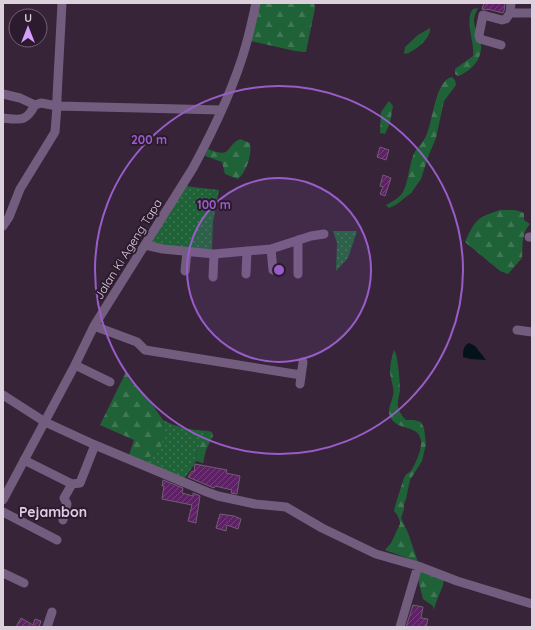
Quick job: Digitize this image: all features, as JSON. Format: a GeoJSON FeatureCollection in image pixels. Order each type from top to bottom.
{"type":"FeatureCollection","features":[{"type":"Feature","properties":{"kind":"street"},"geometry":{"type":"LineString","coordinates":[[3,226],[9,217],[20,189],[55,132],[58,106],[57,97],[62,3]]}},
{"type":"Feature","properties":{"kind":"street","name":"Jalan Ki Ageng Tapa"},"geometry":{"type":"LineString","coordinates":[[3,500],[75,366],[94,326],[193,168],[221,110],[236,74],[246,44],[256,3]]}},
{"type":"Feature","properties":{"kind":"street"},"geometry":{"type":"LineString","coordinates":[[502,45],[480,39],[479,35],[483,15],[502,20],[506,19],[510,13],[511,3]]}},
{"type":"Feature","properties":{"kind":"street"},"geometry":{"type":"LineString","coordinates":[[510,13],[532,13]]}},
{"type":"Feature","properties":{"kind":"street"},"geometry":{"type":"LineString","coordinates":[[3,94],[26,100],[35,105]]}},
{"type":"Feature","properties":{"kind":"street"},"geometry":{"type":"LineString","coordinates":[[3,118],[23,119],[30,114],[35,105],[41,103],[58,106],[221,110]]}},
{"type":"Feature","properties":{"kind":"street"},"geometry":{"type":"LineString","coordinates":[[145,245],[163,249],[214,254],[271,249],[298,240],[324,234]]}},
{"type":"Feature","properties":{"kind":"street"},"geometry":{"type":"LineString","coordinates":[[298,240],[298,274]]}},
{"type":"Feature","properties":{"kind":"street"},"geometry":{"type":"LineString","coordinates":[[271,249],[273,270]]}},
{"type":"Feature","properties":{"kind":"street"},"geometry":{"type":"LineString","coordinates":[[246,274],[247,251]]}},
{"type":"Feature","properties":{"kind":"street"},"geometry":{"type":"LineString","coordinates":[[185,271],[188,252]]}},
{"type":"Feature","properties":{"kind":"street"},"geometry":{"type":"LineString","coordinates":[[213,277],[214,254]]}},
{"type":"Feature","properties":{"kind":"street"},"geometry":{"type":"LineString","coordinates":[[94,326],[136,342],[146,350],[301,380],[303,362]]}},
{"type":"Feature","properties":{"kind":"street"},"geometry":{"type":"LineString","coordinates":[[517,330],[532,332]]}},
{"type":"Feature","properties":{"kind":"street"},"geometry":{"type":"LineString","coordinates":[[75,366],[110,382]]}},
{"type":"Feature","properties":{"kind":"street"},"geometry":{"type":"LineString","coordinates":[[4,398],[45,422],[176,480],[218,496],[262,505],[277,505],[286,507],[322,528],[376,554],[418,566],[457,581],[532,604]]}},
{"type":"Feature","properties":{"kind":"street"},"geometry":{"type":"LineString","coordinates":[[24,460],[72,484],[80,483],[95,445]]}},
{"type":"Feature","properties":{"kind":"street"},"geometry":{"type":"LineString","coordinates":[[63,520],[67,504],[64,498],[72,484]]}},
{"type":"Feature","properties":{"kind":"street"},"geometry":{"type":"LineString","coordinates":[[3,512],[57,540]]}},
{"type":"Feature","properties":{"kind":"street"},"geometry":{"type":"LineString","coordinates":[[400,627],[418,566]]}},
{"type":"Feature","properties":{"kind":"street"},"geometry":{"type":"LineString","coordinates":[[3,574],[24,583]]}},
{"type":"Feature","properties":{"kind":"street"},"geometry":{"type":"LineString","coordinates":[[47,627],[52,612]]}},
{"type":"Feature","properties":{"kind":"green space"},"geometry":{"type":"Polygon","coordinates":[[[259,3],[314,3],[315,8],[306,52],[251,41],[259,3]]]}},
{"type":"Feature","properties":{"kind":"green space"},"geometry":{"type":"Polygon","coordinates":[[[478,8],[474,20],[481,45],[480,55],[478,60],[471,68],[458,76],[455,74],[455,69],[473,56],[469,19],[473,9],[478,8]]]}},
{"type":"Feature","properties":{"kind":"green space"},"geometry":{"type":"Polygon","coordinates":[[[430,28],[428,37],[422,43],[411,52],[404,54],[405,47],[418,35],[430,28]]]}},
{"type":"Feature","properties":{"kind":"green space"},"geometry":{"type":"Polygon","coordinates":[[[452,77],[455,80],[456,85],[444,101],[436,138],[421,179],[411,193],[397,204],[389,208],[386,205],[403,192],[414,153],[425,139],[438,93],[446,80],[452,77]]]}},
{"type":"Feature","properties":{"kind":"green space"},"geometry":{"type":"Polygon","coordinates":[[[389,101],[393,106],[390,123],[385,134],[380,133],[381,112],[389,101]]]}},
{"type":"Feature","properties":{"kind":"green space"},"geometry":{"type":"Polygon","coordinates":[[[240,139],[250,143],[250,153],[244,172],[238,179],[225,174],[222,162],[205,156],[208,149],[221,153],[225,152],[240,139]]]}},
{"type":"Feature","properties":{"kind":"green space"},"geometry":{"type":"Polygon","coordinates":[[[185,186],[219,190],[213,222],[212,249],[204,250],[150,243],[185,186]]]}},
{"type":"Feature","properties":{"kind":"green space"},"geometry":{"type":"Polygon","coordinates":[[[500,210],[515,210],[524,213],[524,220],[530,224],[524,236],[522,258],[508,274],[500,271],[465,242],[478,220],[486,215],[500,210]]]}},
{"type":"Feature","properties":{"kind":"green space"},"geometry":{"type":"Polygon","coordinates":[[[333,231],[357,231],[348,258],[336,271],[337,243],[333,231]]]}},
{"type":"Feature","properties":{"kind":"green space"},"geometry":{"type":"Polygon","coordinates":[[[394,350],[397,357],[399,376],[399,409],[406,420],[421,422],[424,428],[426,444],[422,461],[410,480],[401,518],[418,562],[385,550],[391,543],[400,524],[400,520],[394,511],[405,476],[414,466],[421,444],[420,436],[414,430],[396,424],[389,415],[389,408],[393,396],[390,368],[394,350]]]}},
{"type":"Feature","properties":{"kind":"green space"},"geometry":{"type":"Polygon","coordinates":[[[126,372],[129,379],[149,400],[163,420],[164,430],[160,450],[144,461],[129,455],[134,440],[100,425],[126,372]]]}},
{"type":"Feature","properties":{"kind":"green space"},"geometry":{"type":"Polygon","coordinates":[[[163,420],[185,428],[208,431],[198,449],[194,465],[184,479],[144,461],[153,455],[164,430],[163,420]]]}},
{"type":"Feature","properties":{"kind":"green space"},"geometry":{"type":"Polygon","coordinates":[[[208,431],[212,432],[213,436],[206,450],[203,463],[196,461],[194,465],[198,449],[208,431]]]}},
{"type":"Feature","properties":{"kind":"green space"},"geometry":{"type":"Polygon","coordinates":[[[420,571],[444,580],[434,610],[433,606],[423,599],[418,579],[420,571]]]}},
{"type":"Feature","properties":{"kind":"shaded area"},"geometry":{"type":"Polygon","coordinates":[[[469,343],[475,346],[486,360],[463,357],[464,347],[469,343]]]}},
{"type":"Feature","properties":{"kind":"building"},"geometry":{"type":"Polygon","coordinates":[[[484,3],[505,3],[504,11],[503,13],[482,9],[484,3]]]}},
{"type":"Feature","properties":{"kind":"building"},"geometry":{"type":"Polygon","coordinates":[[[380,147],[389,150],[386,160],[377,157],[380,147]]]}},
{"type":"Feature","properties":{"kind":"building"},"geometry":{"type":"Polygon","coordinates":[[[383,175],[391,178],[385,196],[380,194],[383,187],[380,186],[383,175]]]}},
{"type":"Feature","properties":{"kind":"building"},"geometry":{"type":"Polygon","coordinates":[[[195,464],[227,470],[226,473],[240,476],[237,494],[231,493],[232,490],[215,486],[214,488],[188,477],[192,471],[194,472],[195,464]]]}},
{"type":"Feature","properties":{"kind":"building"},"geometry":{"type":"Polygon","coordinates":[[[163,480],[183,488],[182,493],[193,496],[193,493],[200,496],[196,523],[188,521],[192,505],[162,499],[164,486],[162,486],[163,480]]]}},
{"type":"Feature","properties":{"kind":"building"},"geometry":{"type":"Polygon","coordinates":[[[220,514],[234,516],[241,519],[238,529],[227,525],[226,531],[216,528],[220,514]]]}},
{"type":"Feature","properties":{"kind":"building"},"geometry":{"type":"Polygon","coordinates":[[[413,605],[423,607],[421,618],[428,619],[426,627],[406,627],[413,605]]]}},
{"type":"Feature","properties":{"kind":"building"},"geometry":{"type":"Polygon","coordinates":[[[21,618],[33,625],[35,619],[41,621],[39,627],[16,627],[21,618]]]}},
{"type":"Feature","properties":{"kind":"district","name":"Pejambon"},"geometry":{"type":"Point","coordinates":[53,512]}}]}
